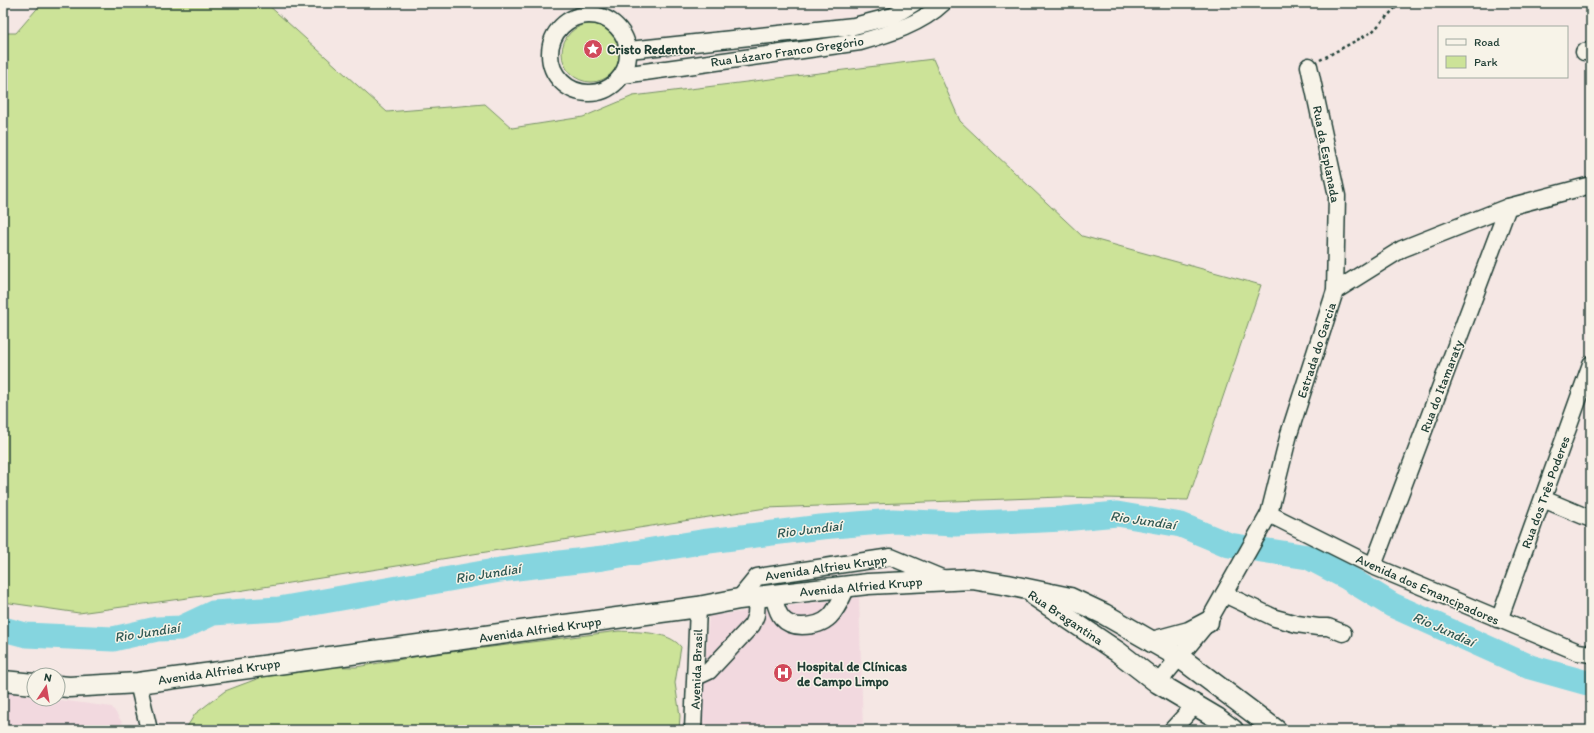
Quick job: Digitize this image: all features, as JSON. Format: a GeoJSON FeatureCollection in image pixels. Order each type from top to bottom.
{"type":"FeatureCollection","features":[{"type":"Feature","properties":{"kind":"main road","name":"Avenida Alfried Krupp"},"geometry":{"type":"LineString","coordinates":[[66,687],[138,683],[698,607],[756,597],[847,586],[944,579],[972,579],[1022,588]]}},
{"type":"Feature","properties":{"kind":"main road","name":"Rua Bragantina"},"geometry":{"type":"LineString","coordinates":[[1022,588],[1070,598],[1104,614],[1179,657],[1276,730]]}},
{"type":"Feature","properties":{"kind":"main road","name":"Rua Bragantina"},"geometry":{"type":"LineString","coordinates":[[1022,588],[1053,607],[1118,652],[1158,683],[1233,730]]}},
{"type":"Feature","properties":{"kind":"main road"},"geometry":{"type":"LineString","coordinates":[[1152,642],[1183,634],[1208,622]]}},
{"type":"Feature","properties":{"kind":"main road"},"geometry":{"type":"LineString","coordinates":[[3,681],[26,683]]}},
{"type":"Feature","properties":{"kind":"street","name":"Rua Lázaro Franco Gregório"},"geometry":{"type":"LineString","coordinates":[[629,50],[854,26],[893,16],[914,3]]}},
{"type":"Feature","properties":{"kind":"street","name":"Rua Lázaro Franco Gregório"},"geometry":{"type":"LineString","coordinates":[[623,75],[860,42],[887,34],[932,13],[943,3]]}},
{"type":"Feature","properties":{"kind":"street"},"geometry":{"type":"LineString","coordinates":[[591,15],[608,20],[618,28],[625,38],[629,50],[628,63],[623,75],[615,84],[604,91],[592,94],[580,93],[568,88],[559,80],[552,70],[550,46],[555,34],[563,25],[573,18],[591,15]]}},
{"type":"Feature","properties":{"kind":"street","name":"Rua da Esplanada"},"geometry":{"type":"LineString","coordinates":[[1309,66],[1337,196],[1335,291]]}},
{"type":"Feature","properties":{"kind":"street","name":"Estrada do Garcia"},"geometry":{"type":"LineString","coordinates":[[1158,683],[1208,622],[1269,514],[1289,434],[1335,291],[1402,249],[1508,207],[1591,185]]}},
{"type":"Feature","properties":{"kind":"street","name":"Rua do Itamaraty"},"geometry":{"type":"LineString","coordinates":[[1373,566],[1508,207]]}},
{"type":"Feature","properties":{"kind":"street","name":"Rua dos Três Poderes"},"geometry":{"type":"LineString","coordinates":[[1497,619],[1502,612],[1591,364]]}},
{"type":"Feature","properties":{"kind":"street"},"geometry":{"type":"LineString","coordinates":[[1543,499],[1591,519]]}},
{"type":"Feature","properties":{"kind":"street","name":"Avenida dos Emancipadores"},"geometry":{"type":"LineString","coordinates":[[1269,514],[1373,566],[1578,652],[1591,654]]}},
{"type":"Feature","properties":{"kind":"street","name":"Avenida Alfrieu Krupp"},"geometry":{"type":"LineString","coordinates":[[756,597],[757,577],[891,557],[944,579]]}},
{"type":"Feature","properties":{"kind":"street"},"geometry":{"type":"LineString","coordinates":[[756,597],[782,618],[795,626],[812,626],[827,620],[836,609],[847,586]]}},
{"type":"Feature","properties":{"kind":"street"},"geometry":{"type":"LineString","coordinates":[[1224,594],[1275,618],[1297,624],[1328,627],[1343,633]]}},
{"type":"Feature","properties":{"kind":"street"},"geometry":{"type":"LineString","coordinates":[[696,678],[709,671],[752,625],[756,615],[756,597]]}},
{"type":"Feature","properties":{"kind":"street","name":"Avenida Brasil"},"geometry":{"type":"LineString","coordinates":[[693,730],[698,607]]}},
{"type":"Feature","properties":{"kind":"street"},"geometry":{"type":"LineString","coordinates":[[138,683],[149,730]]}},
{"type":"Feature","properties":{"kind":"street"},"geometry":{"type":"LineString","coordinates":[[1172,730],[1195,705]]}},
{"type":"Feature","properties":{"kind":"path"},"geometry":{"type":"LineString","coordinates":[[1309,66],[1372,32],[1400,3]]}},
{"type":"Feature","properties":{"kind":"shaded area","name":"Hospital de Clínicas de Campo Limpo"},"geometry":{"type":"Polygon","coordinates":[[[859,597],[863,730],[700,730],[709,616],[859,597]]]}},
{"type":"Feature","properties":{"kind":"shaded area"},"geometry":{"type":"Polygon","coordinates":[[[3,692],[26,696],[26,707],[66,707],[66,701],[112,707],[127,730],[3,730],[3,692]]]}},
{"type":"Feature","properties":{"kind":"green space"},"geometry":{"type":"Polygon","coordinates":[[[42,3],[266,3],[387,112],[485,104],[512,128],[583,117],[633,96],[933,59],[960,121],[1082,236],[1261,285],[1188,500],[1061,497],[766,508],[238,591],[79,613],[3,602],[3,33],[16,33],[42,3]]]}},
{"type":"Feature","properties":{"kind":"green space"},"geometry":{"type":"Polygon","coordinates":[[[585,24],[597,24],[612,32],[620,47],[620,59],[612,74],[597,82],[585,82],[570,74],[562,59],[562,47],[570,32],[585,24]]]}},
{"type":"Feature","properties":{"kind":"green space"},"geometry":{"type":"Polygon","coordinates":[[[619,631],[643,632],[661,635],[676,642],[681,647],[675,683],[680,716],[679,730],[185,730],[195,714],[225,691],[291,666],[356,667],[420,656],[619,631]]]}},
{"type":"Feature","properties":{"kind":"waterway","name":"Rio Jundiaí"},"geometry":{"type":"LineString","coordinates":[[3,629],[26,635],[113,639],[157,629],[181,628],[213,613],[279,609],[500,570],[603,558],[701,542],[821,527],[893,521],[955,524],[1002,522],[1063,519],[1117,514],[1181,525],[1229,545],[1308,557],[1348,578],[1392,605],[1530,667],[1591,684]]}},
{"type":"Feature","properties":{"kind":"place","name":"Cristo Redentor"},"geometry":{"type":"Point","coordinates":[593,49]}},
{"type":"Feature","properties":{"kind":"place","name":"Hospital de Clínicas de Campo Limpo"},"geometry":{"type":"Point","coordinates":[783,673]}}]}
